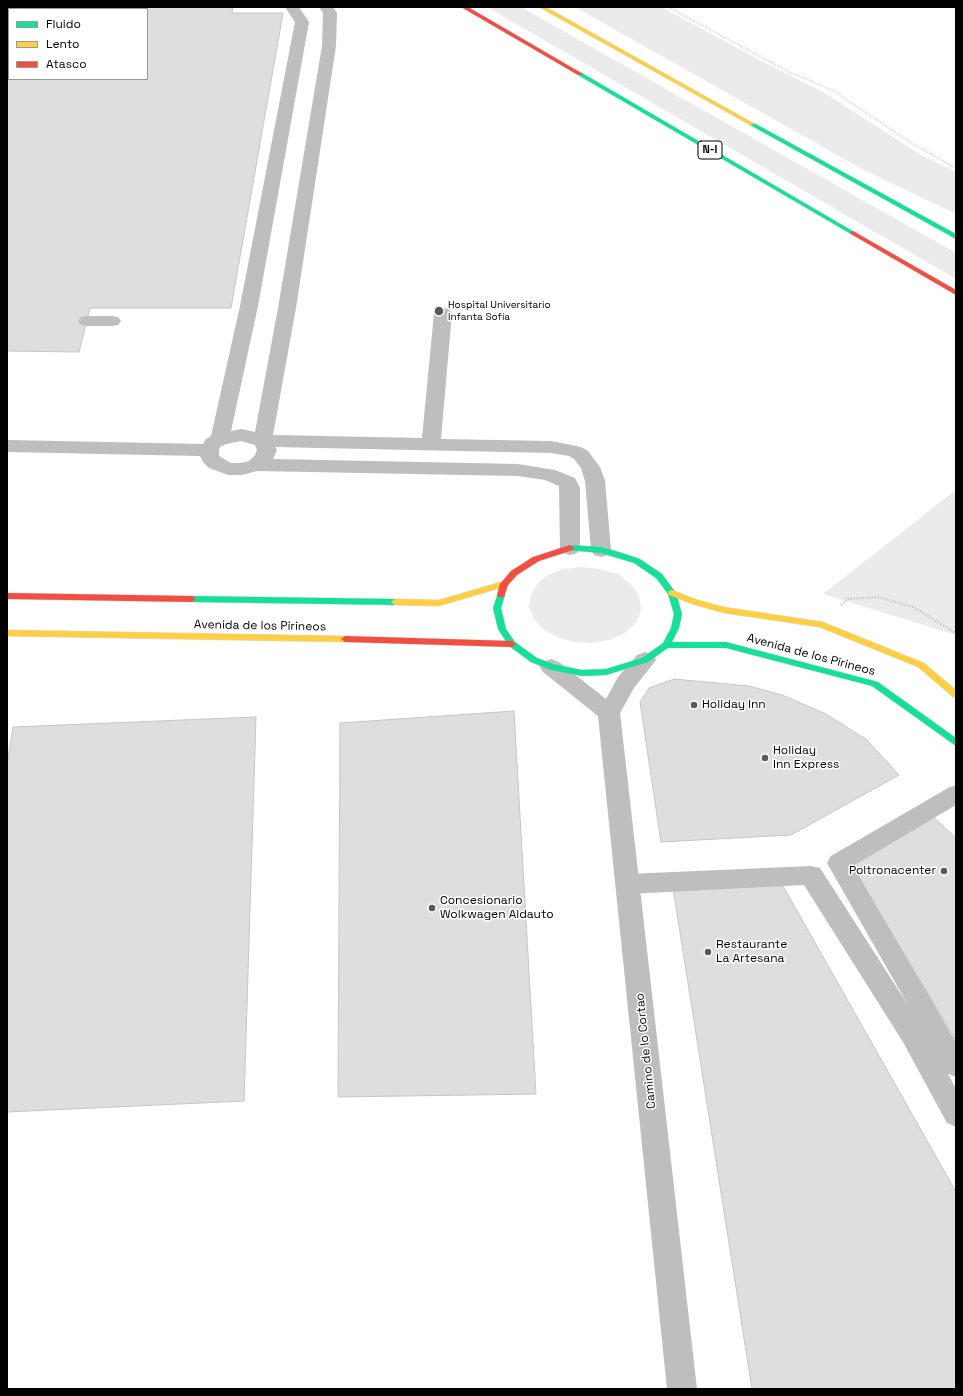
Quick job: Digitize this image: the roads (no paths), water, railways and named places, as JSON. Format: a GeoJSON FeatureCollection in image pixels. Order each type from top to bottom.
{"type":"FeatureCollection","features":[{"type":"Feature","properties":{"kind":"main road","name":"N-I"},"geometry":{"type":"LineString","coordinates":[[464,7],[956,293]]}},
{"type":"Feature","properties":{"kind":"main road"},"geometry":{"type":"LineString","coordinates":[[542,7],[956,237]]}},
{"type":"Feature","properties":{"kind":"main road"},"geometry":{"type":"LineString","coordinates":[[570,548],[601,550],[637,561],[659,576],[672,593],[678,614],[675,628],[666,644],[645,660],[606,672],[582,673],[551,667],[534,660],[512,644],[502,629],[497,608],[504,584],[514,573],[536,559],[570,548]]}},
{"type":"Feature","properties":{"kind":"main road"},"geometry":{"type":"LineString","coordinates":[[7,596],[439,603],[504,584]]}},
{"type":"Feature","properties":{"kind":"main road","name":"Avenida de los Pirineos"},"geometry":{"type":"LineString","coordinates":[[672,593],[695,602],[724,610],[820,624],[921,665],[956,695]]}},
{"type":"Feature","properties":{"kind":"main road","name":"Avenida de los Pirineos"},"geometry":{"type":"LineString","coordinates":[[7,633],[439,640],[512,644]]}},
{"type":"Feature","properties":{"kind":"main road","name":"Avenida de los Pirineos"},"geometry":{"type":"LineString","coordinates":[[666,644],[726,645],[874,684],[956,743]]}},
{"type":"Feature","properties":{"kind":"street"},"geometry":{"type":"LineString","coordinates":[[292,7],[302,22],[250,306],[210,458],[216,464],[228,468],[242,469],[256,465],[518,470],[548,474],[568,482],[570,488],[570,548]]}},
{"type":"Feature","properties":{"kind":"street"},"geometry":{"type":"LineString","coordinates":[[256,465],[264,458],[267,450],[263,441],[287,308],[329,46],[330,13],[326,7]]}},
{"type":"Feature","properties":{"kind":"street"},"geometry":{"type":"LineString","coordinates":[[432,444],[443,313]]}},
{"type":"Feature","properties":{"kind":"street"},"geometry":{"type":"LineString","coordinates":[[87,321],[112,321]]}},
{"type":"Feature","properties":{"kind":"street"},"geometry":{"type":"LineString","coordinates":[[7,446],[214,444],[241,435],[254,436],[263,441],[551,447],[574,451],[582,455],[590,467],[595,481],[601,550]]}},
{"type":"Feature","properties":{"kind":"street"},"geometry":{"type":"LineString","coordinates":[[551,667],[609,713],[626,683],[645,660]]}},
{"type":"Feature","properties":{"kind":"street","name":"Camino de lo Cortao"},"geometry":{"type":"LineString","coordinates":[[609,713],[682,1389]]}},
{"type":"Feature","properties":{"kind":"street"},"geometry":{"type":"LineString","coordinates":[[956,794],[839,863],[956,1066]]}},
{"type":"Feature","properties":{"kind":"street"},"geometry":{"type":"LineString","coordinates":[[628,884],[811,875],[912,1034],[956,1115]]}},
{"type":"Feature","properties":{"kind":"place","name":"Hospital Universitario Infanta Sofía"},"geometry":{"type":"Point","coordinates":[439,311]}},
{"type":"Feature","properties":{"kind":"place","name":"Holiday Inn"},"geometry":{"type":"Point","coordinates":[694,705]}},
{"type":"Feature","properties":{"kind":"place","name":"Holiday Inn Express"},"geometry":{"type":"Point","coordinates":[765,758]}},
{"type":"Feature","properties":{"kind":"place","name":"Poltronacenter"},"geometry":{"type":"Point","coordinates":[944,871]}},
{"type":"Feature","properties":{"kind":"place","name":"Concesionario Wolkwagen Aldauto"},"geometry":{"type":"Point","coordinates":[432,908]}},
{"type":"Feature","properties":{"kind":"place","name":"Restaurante La Artesana"},"geometry":{"type":"Point","coordinates":[708,952]}}]}
